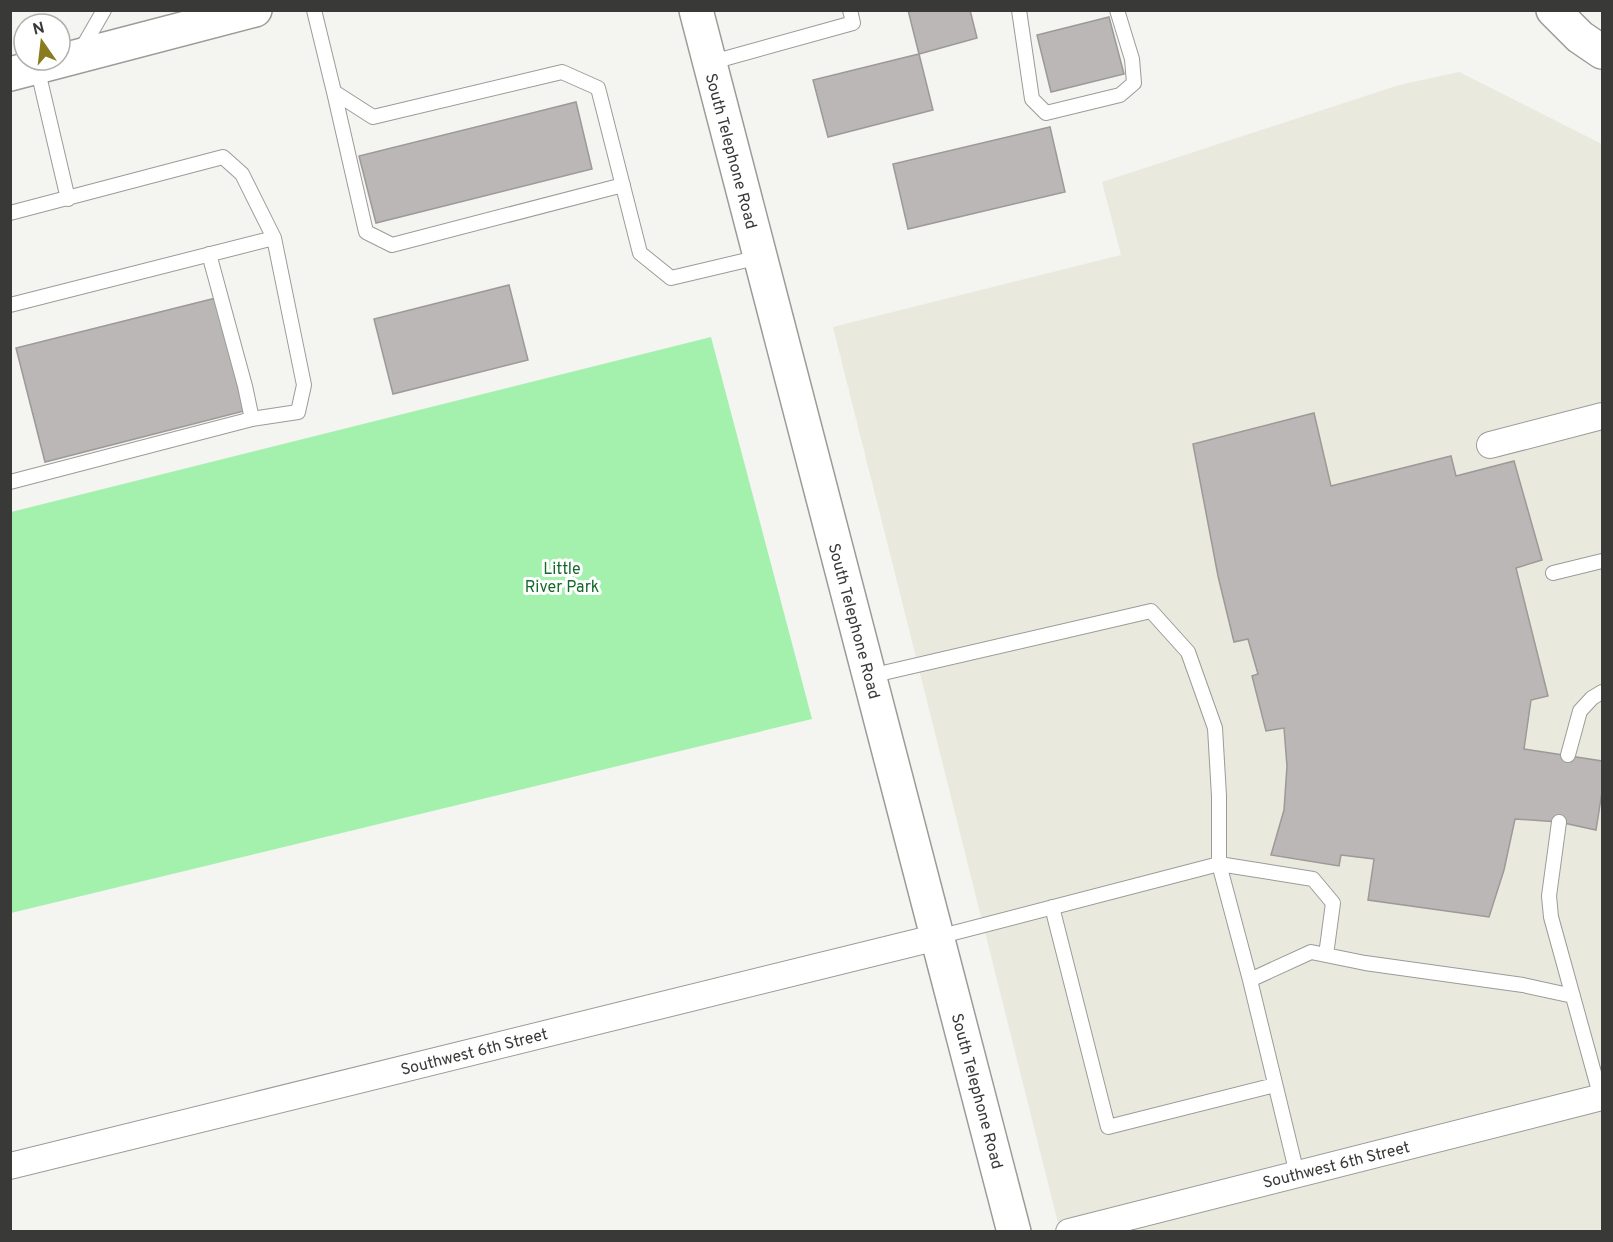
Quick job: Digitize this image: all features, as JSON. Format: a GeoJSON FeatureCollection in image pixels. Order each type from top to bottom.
{"type":"FeatureCollection","features":[{"type":"Feature","properties":{"kind":"main road"},"geometry":{"type":"LineString","coordinates":[[72,57],[255,10]]}},
{"type":"Feature","properties":{"kind":"main road","name":"South Telephone Road"},"geometry":{"type":"LineString","coordinates":[[696,10],[1014,1232]]}},
{"type":"Feature","properties":{"kind":"main road"},"geometry":{"type":"LineString","coordinates":[[1553,10],[1580,37],[1602,52]]}},
{"type":"Feature","properties":{"kind":"street"},"geometry":{"type":"LineString","coordinates":[[1490,445],[1602,416]]}},
{"type":"Feature","properties":{"kind":"street","name":"Southwest 6th Street"},"geometry":{"type":"LineString","coordinates":[[10,1166],[938,937]]}},
{"type":"Feature","properties":{"kind":"street","name":"Southwest 6th Street"},"geometry":{"type":"LineString","coordinates":[[1069,1232],[1602,1098]]}},
{"type":"Feature","properties":{"kind":"lane"},"geometry":{"type":"LineString","coordinates":[[77,56],[104,10]]}},
{"type":"Feature","properties":{"kind":"lane"},"geometry":{"type":"LineString","coordinates":[[314,10],[366,231],[392,245],[622,184]]}},
{"type":"Feature","properties":{"kind":"lane"},"geometry":{"type":"LineString","coordinates":[[709,63],[853,23],[850,10]]}},
{"type":"Feature","properties":{"kind":"lane"},"geometry":{"type":"LineString","coordinates":[[1018,10],[1032,99],[1046,113],[1120,95],[1134,83],[1132,59],[1117,10]]}},
{"type":"Feature","properties":{"kind":"lane"},"geometry":{"type":"LineString","coordinates":[[25,72],[69,199]]}},
{"type":"Feature","properties":{"kind":"lane"},"geometry":{"type":"LineString","coordinates":[[334,92],[373,117],[562,72],[598,88],[640,253],[671,278],[760,257]]}},
{"type":"Feature","properties":{"kind":"lane"},"geometry":{"type":"LineString","coordinates":[[10,213],[223,157],[242,174],[274,238],[304,385],[298,412],[252,419],[10,482]]}},
{"type":"Feature","properties":{"kind":"lane"},"geometry":{"type":"LineString","coordinates":[[10,305],[274,238]]}},
{"type":"Feature","properties":{"kind":"lane"},"geometry":{"type":"LineString","coordinates":[[209,254],[252,419]]}},
{"type":"Feature","properties":{"kind":"lane"},"geometry":{"type":"LineString","coordinates":[[1554,573],[1602,561]]}},
{"type":"Feature","properties":{"kind":"lane"},"geometry":{"type":"LineString","coordinates":[[870,676],[1151,610],[1188,652],[1215,728],[1219,796],[1219,864],[1297,1174]]}},
{"type":"Feature","properties":{"kind":"lane"},"geometry":{"type":"LineString","coordinates":[[1568,755],[1580,711],[1592,698],[1602,692]]}},
{"type":"Feature","properties":{"kind":"lane"},"geometry":{"type":"LineString","coordinates":[[1559,822],[1549,896],[1551,917],[1602,1098]]}},
{"type":"Feature","properties":{"kind":"lane"},"geometry":{"type":"LineString","coordinates":[[938,937],[1219,864],[1313,879],[1333,903],[1326,955]]}},
{"type":"Feature","properties":{"kind":"lane"},"geometry":{"type":"LineString","coordinates":[[1052,907],[1108,1127],[1275,1084]]}},
{"type":"Feature","properties":{"kind":"lane"},"geometry":{"type":"LineString","coordinates":[[1250,980],[1311,952],[1365,963],[1523,985],[1573,996]]}},
{"type":"Feature","properties":{"kind":"shaded area"},"geometry":{"type":"Polygon","coordinates":[[[1459,72],[1602,144],[1602,1231],[1060,1231],[833,327],[1121,255],[1102,182],[1399,85],[1459,72]]]}},
{"type":"Feature","properties":{"kind":"green space","name":"Little River Park"},"geometry":{"type":"Polygon","coordinates":[[[711,337],[812,719],[11,913],[11,512],[711,337]]]}},
{"type":"Feature","properties":{"kind":"building"},"geometry":{"type":"Polygon","coordinates":[[[908,10],[970,10],[977,38],[919,54],[908,10]]]}},
{"type":"Feature","properties":{"kind":"building"},"geometry":{"type":"Polygon","coordinates":[[[1109,17],[1124,74],[1051,92],[1037,35],[1109,17]]]}},
{"type":"Feature","properties":{"kind":"building"},"geometry":{"type":"Polygon","coordinates":[[[919,54],[933,110],[828,137],[813,80],[919,54]]]}},
{"type":"Feature","properties":{"kind":"building"},"geometry":{"type":"Polygon","coordinates":[[[576,102],[592,169],[376,223],[359,156],[576,102]]]}},
{"type":"Feature","properties":{"kind":"building"},"geometry":{"type":"Polygon","coordinates":[[[1050,127],[1065,192],[908,229],[893,164],[1050,127]]]}},
{"type":"Feature","properties":{"kind":"building"},"geometry":{"type":"Polygon","coordinates":[[[509,285],[528,360],[393,394],[374,319],[509,285]]]}},
{"type":"Feature","properties":{"kind":"building"},"geometry":{"type":"Polygon","coordinates":[[[216,298],[244,411],[45,462],[16,348],[216,298]]]}},
{"type":"Feature","properties":{"kind":"building"},"geometry":{"type":"Polygon","coordinates":[[[1314,413],[1331,486],[1451,456],[1456,476],[1514,461],[1542,560],[1516,568],[1548,696],[1531,700],[1524,749],[1602,761],[1602,792],[1596,830],[1559,822],[1515,819],[1504,870],[1489,917],[1368,900],[1374,859],[1341,855],[1339,866],[1271,855],[1284,810],[1287,766],[1284,728],[1266,731],[1252,676],[1258,674],[1248,639],[1234,642],[1218,576],[1193,444],[1314,413]]]}}]}
